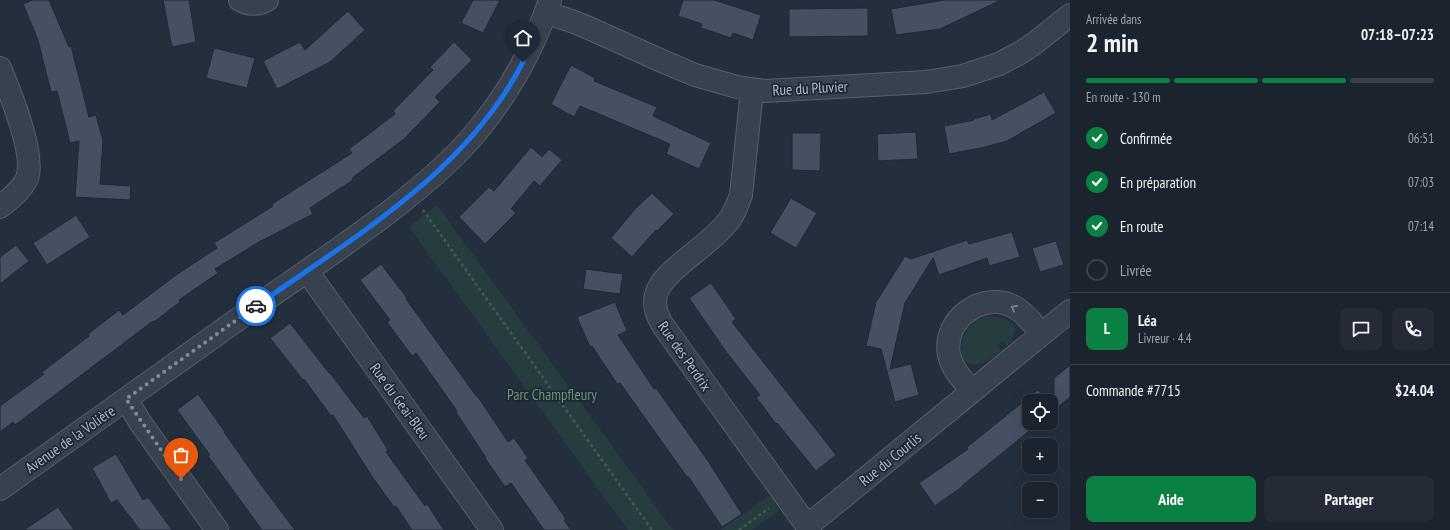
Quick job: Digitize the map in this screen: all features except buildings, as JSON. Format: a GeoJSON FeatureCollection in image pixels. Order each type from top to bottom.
{"type":"FeatureCollection","features":[{"type":"Feature","properties":{"kind":"street"},"geometry":{"type":"LineString","coordinates":[[240,0],[243,2],[256,4],[263,3],[267,0]]}},
{"type":"Feature","properties":{"kind":"street","name":"Rue du Pluvier"},"geometry":{"type":"LineString","coordinates":[[548,6],[582,25],[695,75],[724,84],[752,90],[926,82],[963,76],[999,64],[1020,53],[1070,15]]}},
{"type":"Feature","properties":{"kind":"street","name":"Avenue de la Volière"},"geometry":{"type":"LineString","coordinates":[[0,489],[307,271],[413,193],[445,165],[467,144],[500,101],[514,79],[548,6]]}},
{"type":"Feature","properties":{"kind":"street"},"geometry":{"type":"LineString","coordinates":[[0,68],[18,118],[28,155],[29,172],[19,190],[0,207]]}},
{"type":"Feature","properties":{"kind":"street","name":"Rue des Perdrix"},"geometry":{"type":"LineString","coordinates":[[752,90],[741,195],[735,211],[726,225],[663,280],[656,296],[655,307],[662,324],[808,528]]}},
{"type":"Feature","properties":{"kind":"street","name":"Rue du Geai-Bleu"},"geometry":{"type":"LineString","coordinates":[[307,271],[492,530]]}},
{"type":"Feature","properties":{"kind":"street"},"geometry":{"type":"LineString","coordinates":[[972,391],[954,368],[949,355],[949,341],[953,328],[965,312],[983,303],[1004,303],[1022,312],[1042,334]]}},
{"type":"Feature","properties":{"kind":"street","name":"Rue du Courlis"},"geometry":{"type":"LineString","coordinates":[[808,528],[837,502],[1070,311]]}},
{"type":"Feature","properties":{"kind":"street"},"geometry":{"type":"LineString","coordinates":[[126,399],[217,530]]}},
{"type":"Feature","properties":{"kind":"path"},"geometry":{"type":"LineString","coordinates":[[425,213],[652,530]]}},
{"type":"Feature","properties":{"kind":"path"},"geometry":{"type":"LineString","coordinates":[[739,530],[775,504]]}},
{"type":"Feature","properties":{"kind":"green space","name":"Parc Champfleury"},"geometry":{"type":"Polygon","coordinates":[[[437,205],[673,530],[628,530],[409,227],[437,205]]]}},
{"type":"Feature","properties":{"kind":"green space"},"geometry":{"type":"Polygon","coordinates":[[[990,316],[1009,321],[1015,328],[1015,333],[1007,346],[1003,341],[997,345],[1001,351],[984,362],[972,365],[964,360],[961,352],[963,340],[968,329],[977,320],[990,316]]]}},
{"type":"Feature","properties":{"kind":"green space"},"geometry":{"type":"Polygon","coordinates":[[[770,495],[780,510],[752,530],[721,530],[770,495]]]}},
{"type":"Feature","properties":{"kind":"way so far"},"geometry":{"type":"LineString","coordinates":[[181,479],[126,399],[256,306]]}},
{"type":"Feature","properties":{"kind":"route"},"geometry":{"type":"LineString","coordinates":[[256,306],[328,256],[413,193],[432,177],[467,144],[500,101],[523,62]]}}]}
